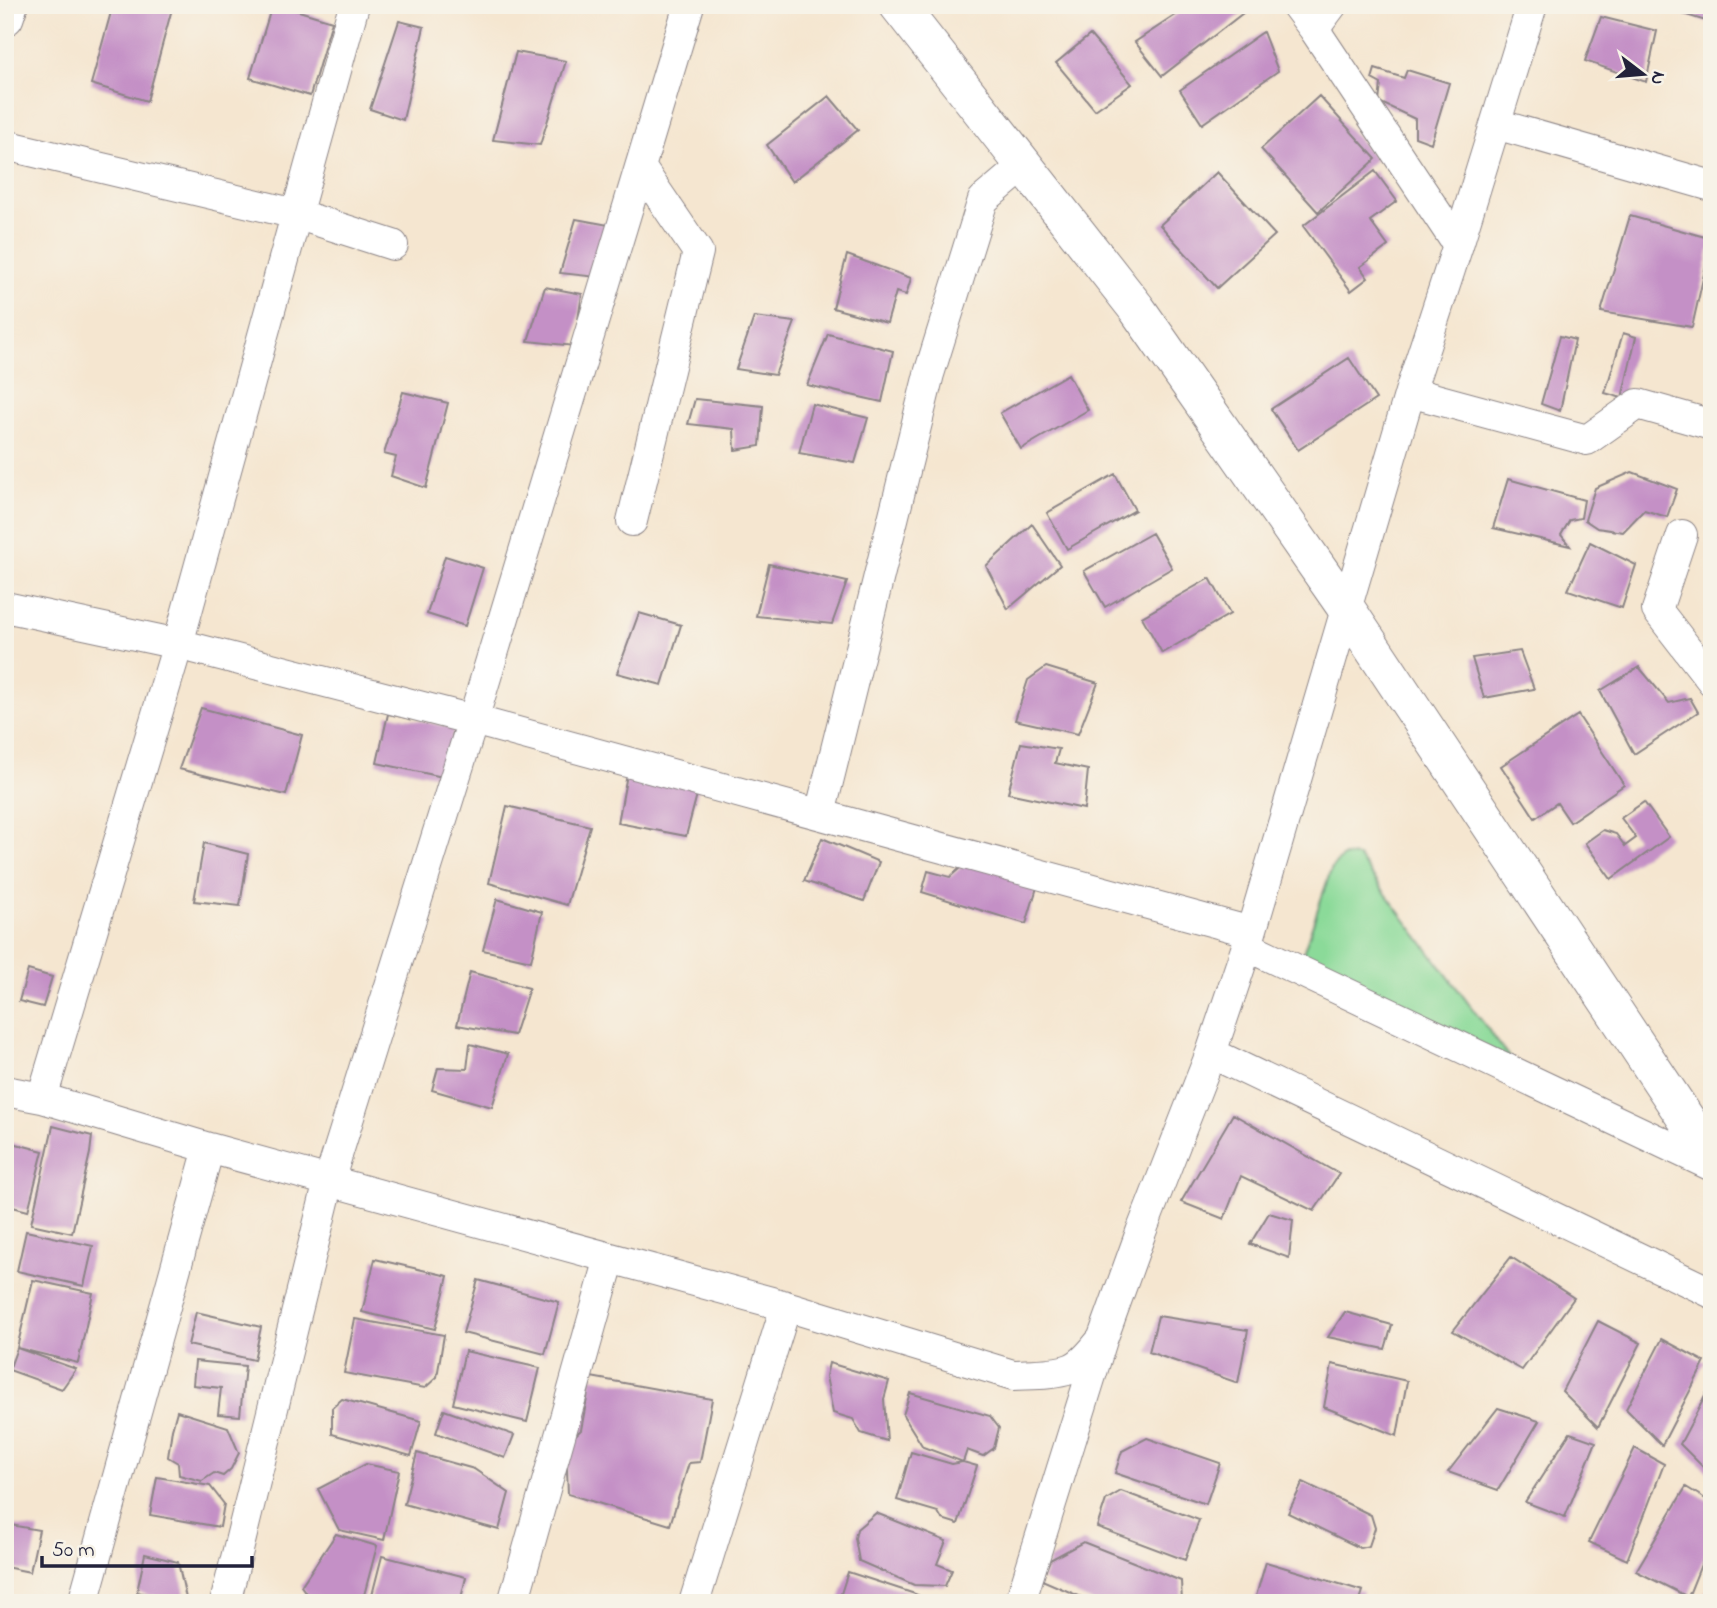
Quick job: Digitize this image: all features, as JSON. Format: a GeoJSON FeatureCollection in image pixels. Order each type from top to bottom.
{"type":"FeatureCollection","features":[{"type":"Feature","properties":{"kind":"main road"},"geometry":{"type":"LineString","coordinates":[[5,17],[9,5]]}},
{"type":"Feature","properties":{"kind":"main road"},"geometry":{"type":"LineString","coordinates":[[898,5],[1137,309],[1346,608],[1712,1158]]}},
{"type":"Feature","properties":{"kind":"street"},"geometry":{"type":"LineString","coordinates":[[43,1098],[178,644],[354,5]]}},
{"type":"Feature","properties":{"kind":"street"},"geometry":{"type":"LineString","coordinates":[[225,1603],[329,1181],[473,720],[689,5]]}},
{"type":"Feature","properties":{"kind":"street"},"geometry":{"type":"LineString","coordinates":[[1296,5],[1458,245]]}},
{"type":"Feature","properties":{"kind":"street"},"geometry":{"type":"LineString","coordinates":[[1314,29],[1332,5]]}},
{"type":"Feature","properties":{"kind":"street"},"geometry":{"type":"LineString","coordinates":[[1020,1603],[1102,1340],[1211,1053],[1249,939],[1410,392],[1532,5]]}},
{"type":"Feature","properties":{"kind":"street"},"geometry":{"type":"LineString","coordinates":[[1496,124],[1712,186]]}},
{"type":"Feature","properties":{"kind":"street"},"geometry":{"type":"LineString","coordinates":[[5,145],[296,214],[393,245]]}},
{"type":"Feature","properties":{"kind":"street"},"geometry":{"type":"LineString","coordinates":[[820,814],[936,349],[983,200],[1023,166]]}},
{"type":"Feature","properties":{"kind":"street"},"geometry":{"type":"LineString","coordinates":[[632,521],[698,252],[640,167]]}},
{"type":"Feature","properties":{"kind":"street"},"geometry":{"type":"LineString","coordinates":[[1410,392],[1587,440],[1638,404],[1712,425]]}},
{"type":"Feature","properties":{"kind":"street"},"geometry":{"type":"LineString","coordinates":[[1682,535],[1657,610],[1712,681]]}},
{"type":"Feature","properties":{"kind":"street"},"geometry":{"type":"LineString","coordinates":[[5,607],[178,644],[473,720],[820,814],[1249,939],[1712,1166]]}},
{"type":"Feature","properties":{"kind":"street"},"geometry":{"type":"LineString","coordinates":[[1211,1053],[1712,1293]]}},
{"type":"Feature","properties":{"kind":"street"},"geometry":{"type":"LineString","coordinates":[[5,1090],[43,1098],[209,1148],[786,1306],[1013,1375],[1071,1369],[1087,1357],[1102,1340]]}},
{"type":"Feature","properties":{"kind":"street"},"geometry":{"type":"LineString","coordinates":[[83,1603],[209,1148]]}},
{"type":"Feature","properties":{"kind":"street"},"geometry":{"type":"LineString","coordinates":[[513,1603],[610,1258]]}},
{"type":"Feature","properties":{"kind":"street"},"geometry":{"type":"LineString","coordinates":[[694,1603],[786,1306]]}},
{"type":"Feature","properties":{"kind":"green space"},"geometry":{"type":"Polygon","coordinates":[[[1344,856],[1358,857],[1521,1073],[1301,959],[1332,867],[1344,856]]]}},
{"type":"Feature","properties":{"kind":"building"},"geometry":{"type":"Polygon","coordinates":[[[113,5],[173,5],[147,101],[91,84],[113,5]]]}},
{"type":"Feature","properties":{"kind":"building"},"geometry":{"type":"Polygon","coordinates":[[[272,5],[332,21],[310,96],[250,78],[272,5]]]}},
{"type":"Feature","properties":{"kind":"building"},"geometry":{"type":"Polygon","coordinates":[[[1191,5],[1238,5],[1243,13],[1162,76],[1135,42],[1191,5]]]}},
{"type":"Feature","properties":{"kind":"building"},"geometry":{"type":"Polygon","coordinates":[[[1712,5],[1712,23],[1657,6],[1712,5]]]}},
{"type":"Feature","properties":{"kind":"building"},"geometry":{"type":"Polygon","coordinates":[[[1601,17],[1657,31],[1646,82],[1585,61],[1601,17]]]}},
{"type":"Feature","properties":{"kind":"building"},"geometry":{"type":"Polygon","coordinates":[[[399,21],[424,27],[403,120],[370,109],[399,21]]]}},
{"type":"Feature","properties":{"kind":"building"},"geometry":{"type":"Polygon","coordinates":[[[1263,32],[1278,71],[1202,124],[1180,90],[1263,32]]]}},
{"type":"Feature","properties":{"kind":"building"},"geometry":{"type":"Polygon","coordinates":[[[1090,35],[1132,84],[1095,110],[1056,63],[1090,35]]]}},
{"type":"Feature","properties":{"kind":"building"},"geometry":{"type":"Polygon","coordinates":[[[516,52],[566,61],[540,145],[493,140],[516,52]]]}},
{"type":"Feature","properties":{"kind":"building"},"geometry":{"type":"Polygon","coordinates":[[[1375,69],[1404,78],[1407,70],[1449,83],[1431,143],[1415,137],[1415,119],[1379,102],[1381,84],[1372,79],[1375,69]]]}},
{"type":"Feature","properties":{"kind":"building"},"geometry":{"type":"Polygon","coordinates":[[[829,96],[858,130],[792,182],[767,145],[829,96]]]}},
{"type":"Feature","properties":{"kind":"building"},"geometry":{"type":"Polygon","coordinates":[[[1319,96],[1376,159],[1318,212],[1261,149],[1319,96]]]}},
{"type":"Feature","properties":{"kind":"building"},"geometry":{"type":"Polygon","coordinates":[[[1375,171],[1397,201],[1370,221],[1388,246],[1360,267],[1368,278],[1351,291],[1303,226],[1375,171]]]}},
{"type":"Feature","properties":{"kind":"building"},"geometry":{"type":"Polygon","coordinates":[[[1217,172],[1275,235],[1217,288],[1160,225],[1217,172]]]}},
{"type":"Feature","properties":{"kind":"building"},"geometry":{"type":"Polygon","coordinates":[[[1630,216],[1712,239],[1692,327],[1601,312],[1630,216]]]}},
{"type":"Feature","properties":{"kind":"building"},"geometry":{"type":"Polygon","coordinates":[[[576,219],[614,226],[606,278],[560,273],[576,219]]]}},
{"type":"Feature","properties":{"kind":"building"},"geometry":{"type":"Polygon","coordinates":[[[847,255],[911,278],[906,295],[896,292],[887,323],[833,308],[847,255]]]}},
{"type":"Feature","properties":{"kind":"building"},"geometry":{"type":"Polygon","coordinates":[[[545,287],[582,294],[574,346],[528,341],[545,287]]]}},
{"type":"Feature","properties":{"kind":"building"},"geometry":{"type":"Polygon","coordinates":[[[754,317],[795,322],[775,375],[736,369],[754,317]]]}},
{"type":"Feature","properties":{"kind":"building"},"geometry":{"type":"Polygon","coordinates":[[[1623,333],[1636,337],[1622,398],[1605,393],[1623,333]]]}},
{"type":"Feature","properties":{"kind":"building"},"geometry":{"type":"Polygon","coordinates":[[[828,334],[893,351],[882,402],[807,385],[828,334]]]}},
{"type":"Feature","properties":{"kind":"building"},"geometry":{"type":"Polygon","coordinates":[[[1560,336],[1575,340],[1560,411],[1541,404],[1560,336]]]}},
{"type":"Feature","properties":{"kind":"building"},"geometry":{"type":"Polygon","coordinates":[[[1349,358],[1376,399],[1298,450],[1271,409],[1349,358]]]}},
{"type":"Feature","properties":{"kind":"building"},"geometry":{"type":"Polygon","coordinates":[[[1068,374],[1088,410],[1021,449],[1000,413],[1068,374]]]}},
{"type":"Feature","properties":{"kind":"building"},"geometry":{"type":"Polygon","coordinates":[[[403,392],[448,403],[426,488],[391,476],[396,457],[384,454],[403,392]]]}},
{"type":"Feature","properties":{"kind":"building"},"geometry":{"type":"Polygon","coordinates":[[[695,399],[763,406],[760,446],[735,450],[734,429],[688,424],[695,399]]]}},
{"type":"Feature","properties":{"kind":"building"},"geometry":{"type":"Polygon","coordinates":[[[812,404],[868,418],[855,463],[799,453],[812,404]]]}},
{"type":"Feature","properties":{"kind":"building"},"geometry":{"type":"Polygon","coordinates":[[[1632,472],[1677,489],[1667,517],[1644,510],[1623,532],[1597,528],[1585,520],[1595,488],[1632,472]]]}},
{"type":"Feature","properties":{"kind":"building"},"geometry":{"type":"Polygon","coordinates":[[[1115,474],[1135,510],[1067,549],[1047,513],[1115,474]]]}},
{"type":"Feature","properties":{"kind":"building"},"geometry":{"type":"Polygon","coordinates":[[[1508,479],[1584,500],[1581,518],[1570,520],[1561,535],[1570,546],[1493,528],[1508,479]]]}},
{"type":"Feature","properties":{"kind":"building"},"geometry":{"type":"Polygon","coordinates":[[[1032,524],[1060,565],[1008,609],[986,566],[1032,524]]]}},
{"type":"Feature","properties":{"kind":"building"},"geometry":{"type":"Polygon","coordinates":[[[1152,533],[1172,568],[1105,607],[1084,571],[1152,533]]]}},
{"type":"Feature","properties":{"kind":"building"},"geometry":{"type":"Polygon","coordinates":[[[1590,542],[1636,565],[1622,608],[1568,590],[1590,542]]]}},
{"type":"Feature","properties":{"kind":"building"},"geometry":{"type":"Polygon","coordinates":[[[445,556],[483,568],[465,626],[427,614],[445,556]]]}},
{"type":"Feature","properties":{"kind":"building"},"geometry":{"type":"Polygon","coordinates":[[[769,564],[847,582],[832,624],[756,616],[769,564]]]}},
{"type":"Feature","properties":{"kind":"building"},"geometry":{"type":"Polygon","coordinates":[[[1210,578],[1230,614],[1162,653],[1142,617],[1210,578]]]}},
{"type":"Feature","properties":{"kind":"building"},"geometry":{"type":"Polygon","coordinates":[[[639,613],[681,625],[662,685],[617,673],[639,613]]]}},
{"type":"Feature","properties":{"kind":"building"},"geometry":{"type":"Polygon","coordinates":[[[1520,651],[1534,689],[1484,698],[1472,658],[1520,651]]]}},
{"type":"Feature","properties":{"kind":"building"},"geometry":{"type":"Polygon","coordinates":[[[1046,667],[1098,683],[1078,734],[1015,720],[1028,680],[1046,667]]]}},
{"type":"Feature","properties":{"kind":"building"},"geometry":{"type":"Polygon","coordinates":[[[1639,667],[1669,703],[1690,698],[1698,712],[1634,754],[1600,691],[1639,667]]]}},
{"type":"Feature","properties":{"kind":"building"},"geometry":{"type":"Polygon","coordinates":[[[201,708],[302,735],[286,795],[179,769],[201,708]]]}},
{"type":"Feature","properties":{"kind":"building"},"geometry":{"type":"Polygon","coordinates":[[[388,714],[454,728],[443,777],[377,763],[388,714]]]}},
{"type":"Feature","properties":{"kind":"building"},"geometry":{"type":"Polygon","coordinates":[[[1578,715],[1624,785],[1570,822],[1557,803],[1535,818],[1501,766],[1578,715]]]}},
{"type":"Feature","properties":{"kind":"building"},"geometry":{"type":"Polygon","coordinates":[[[1021,743],[1059,749],[1055,763],[1088,770],[1084,809],[1008,793],[1021,743]]]}},
{"type":"Feature","properties":{"kind":"building"},"geometry":{"type":"Polygon","coordinates":[[[628,769],[700,783],[686,836],[618,823],[628,769]]]}},
{"type":"Feature","properties":{"kind":"building"},"geometry":{"type":"Polygon","coordinates":[[[1644,802],[1669,837],[1611,879],[1585,843],[1603,830],[1616,834],[1625,846],[1636,838],[1621,818],[1644,802]]]}},
{"type":"Feature","properties":{"kind":"building"},"geometry":{"type":"Polygon","coordinates":[[[507,806],[590,826],[567,905],[489,883],[507,806]]]}},
{"type":"Feature","properties":{"kind":"building"},"geometry":{"type":"Polygon","coordinates":[[[822,838],[879,862],[864,901],[804,881],[822,838]]]}},
{"type":"Feature","properties":{"kind":"building"},"geometry":{"type":"Polygon","coordinates":[[[204,843],[248,854],[240,906],[194,901],[204,843]]]}},
{"type":"Feature","properties":{"kind":"building"},"geometry":{"type":"Polygon","coordinates":[[[967,862],[1038,884],[1026,924],[922,892],[928,871],[950,877],[967,862]]]}},
{"type":"Feature","properties":{"kind":"building"},"geometry":{"type":"Polygon","coordinates":[[[497,899],[542,912],[531,961],[483,950],[497,899]]]}},
{"type":"Feature","properties":{"kind":"building"},"geometry":{"type":"Polygon","coordinates":[[[28,970],[52,977],[43,1007],[19,1001],[28,970]]]}},
{"type":"Feature","properties":{"kind":"building"},"geometry":{"type":"Polygon","coordinates":[[[470,972],[529,988],[514,1035],[457,1025],[470,972]]]}},
{"type":"Feature","properties":{"kind":"building"},"geometry":{"type":"Polygon","coordinates":[[[470,1044],[508,1054],[492,1107],[432,1090],[438,1068],[467,1069],[470,1044]]]}},
{"type":"Feature","properties":{"kind":"building"},"geometry":{"type":"Polygon","coordinates":[[[1233,1114],[1339,1174],[1314,1211],[1241,1176],[1224,1219],[1181,1202],[1233,1114]]]}},
{"type":"Feature","properties":{"kind":"building"},"geometry":{"type":"Polygon","coordinates":[[[53,1126],[92,1136],[72,1233],[31,1224],[53,1126]]]}},
{"type":"Feature","properties":{"kind":"building"},"geometry":{"type":"Polygon","coordinates":[[[5,1141],[43,1151],[28,1211],[5,1205],[5,1141]]]}},
{"type":"Feature","properties":{"kind":"building"},"geometry":{"type":"Polygon","coordinates":[[[1269,1213],[1293,1220],[1289,1258],[1250,1244],[1269,1213]]]}},
{"type":"Feature","properties":{"kind":"building"},"geometry":{"type":"Polygon","coordinates":[[[26,1231],[93,1246],[84,1286],[17,1271],[26,1231]]]}},
{"type":"Feature","properties":{"kind":"building"},"geometry":{"type":"Polygon","coordinates":[[[1511,1257],[1574,1298],[1522,1370],[1453,1331],[1511,1257]]]}},
{"type":"Feature","properties":{"kind":"building"},"geometry":{"type":"Polygon","coordinates":[[[375,1259],[448,1276],[435,1329],[362,1312],[375,1259]]]}},
{"type":"Feature","properties":{"kind":"building"},"geometry":{"type":"Polygon","coordinates":[[[33,1280],[93,1293],[78,1363],[17,1348],[33,1280]]]}},
{"type":"Feature","properties":{"kind":"building"},"geometry":{"type":"Polygon","coordinates":[[[478,1280],[559,1302],[545,1354],[463,1333],[478,1280]]]}},
{"type":"Feature","properties":{"kind":"building"},"geometry":{"type":"Polygon","coordinates":[[[196,1312],[261,1327],[254,1360],[188,1345],[196,1312]]]}},
{"type":"Feature","properties":{"kind":"building"},"geometry":{"type":"Polygon","coordinates":[[[1345,1312],[1392,1325],[1385,1349],[1328,1337],[1345,1312]]]}},
{"type":"Feature","properties":{"kind":"building"},"geometry":{"type":"Polygon","coordinates":[[[1158,1316],[1248,1330],[1238,1383],[1149,1352],[1158,1316]]]}},
{"type":"Feature","properties":{"kind":"building"},"geometry":{"type":"Polygon","coordinates":[[[355,1319],[444,1335],[437,1377],[425,1388],[344,1373],[355,1319]]]}},
{"type":"Feature","properties":{"kind":"building"},"geometry":{"type":"Polygon","coordinates":[[[1598,1321],[1641,1343],[1598,1427],[1562,1391],[1598,1321]]]}},
{"type":"Feature","properties":{"kind":"building"},"geometry":{"type":"Polygon","coordinates":[[[1662,1339],[1705,1362],[1662,1445],[1626,1409],[1662,1339]]]}},
{"type":"Feature","properties":{"kind":"building"},"geometry":{"type":"Polygon","coordinates":[[[17,1348],[76,1369],[62,1389],[9,1370],[17,1348]]]}},
{"type":"Feature","properties":{"kind":"building"},"geometry":{"type":"Polygon","coordinates":[[[465,1351],[540,1368],[527,1422],[453,1404],[465,1351]]]}},
{"type":"Feature","properties":{"kind":"building"},"geometry":{"type":"Polygon","coordinates":[[[195,1361],[245,1366],[240,1416],[218,1414],[221,1388],[193,1385],[195,1361]]]}},
{"type":"Feature","properties":{"kind":"building"},"geometry":{"type":"Polygon","coordinates":[[[829,1363],[889,1381],[884,1399],[887,1441],[861,1433],[853,1419],[833,1413],[826,1376],[829,1363]]]}},
{"type":"Feature","properties":{"kind":"building"},"geometry":{"type":"Polygon","coordinates":[[[1332,1364],[1407,1381],[1397,1436],[1324,1407],[1332,1364]]]}},
{"type":"Feature","properties":{"kind":"building"},"geometry":{"type":"Polygon","coordinates":[[[591,1377],[712,1399],[700,1462],[689,1463],[670,1525],[568,1494],[566,1444],[581,1430],[591,1377]]]}},
{"type":"Feature","properties":{"kind":"building"},"geometry":{"type":"Polygon","coordinates":[[[1712,1383],[1712,1476],[1680,1444],[1712,1383]]]}},
{"type":"Feature","properties":{"kind":"building"},"geometry":{"type":"Polygon","coordinates":[[[910,1393],[990,1416],[999,1428],[994,1448],[983,1456],[967,1450],[963,1462],[923,1447],[903,1415],[910,1393]]]}},
{"type":"Feature","properties":{"kind":"building"},"geometry":{"type":"Polygon","coordinates":[[[342,1399],[421,1421],[411,1456],[332,1434],[332,1408],[342,1399]]]}},
{"type":"Feature","properties":{"kind":"building"},"geometry":{"type":"Polygon","coordinates":[[[1498,1408],[1539,1421],[1498,1490],[1448,1472],[1498,1408]]]}},
{"type":"Feature","properties":{"kind":"building"},"geometry":{"type":"Polygon","coordinates":[[[444,1410],[514,1435],[505,1458],[436,1433],[444,1410]]]}},
{"type":"Feature","properties":{"kind":"building"},"geometry":{"type":"Polygon","coordinates":[[[177,1411],[228,1427],[239,1453],[231,1469],[223,1476],[214,1473],[202,1481],[179,1475],[178,1463],[168,1457],[177,1411]]]}},
{"type":"Feature","properties":{"kind":"building"},"geometry":{"type":"Polygon","coordinates":[[[1570,1433],[1596,1442],[1565,1517],[1525,1502],[1570,1433]]]}},
{"type":"Feature","properties":{"kind":"building"},"geometry":{"type":"Polygon","coordinates":[[[1147,1438],[1220,1463],[1206,1504],[1115,1473],[1122,1451],[1147,1438]]]}},
{"type":"Feature","properties":{"kind":"building"},"geometry":{"type":"Polygon","coordinates":[[[1635,1448],[1664,1464],[1627,1560],[1589,1542],[1635,1448]]]}},
{"type":"Feature","properties":{"kind":"building"},"geometry":{"type":"Polygon","coordinates":[[[911,1452],[952,1464],[963,1462],[977,1466],[958,1524],[942,1519],[938,1512],[897,1500],[911,1452]]]}},
{"type":"Feature","properties":{"kind":"building"},"geometry":{"type":"Polygon","coordinates":[[[417,1453],[474,1469],[509,1493],[499,1530],[404,1504],[417,1453]]]}},
{"type":"Feature","properties":{"kind":"building"},"geometry":{"type":"Polygon","coordinates":[[[366,1464],[399,1471],[384,1540],[339,1530],[318,1489],[366,1464]]]}},
{"type":"Feature","properties":{"kind":"building"},"geometry":{"type":"Polygon","coordinates":[[[157,1477],[210,1486],[224,1504],[220,1527],[150,1515],[157,1477]]]}},
{"type":"Feature","properties":{"kind":"building"},"geometry":{"type":"Polygon","coordinates":[[[1303,1482],[1371,1515],[1375,1528],[1369,1546],[1360,1548],[1288,1513],[1303,1482]]]}},
{"type":"Feature","properties":{"kind":"building"},"geometry":{"type":"Polygon","coordinates":[[[1686,1487],[1712,1503],[1712,1537],[1688,1597],[1636,1571],[1686,1487]]]}},
{"type":"Feature","properties":{"kind":"building"},"geometry":{"type":"Polygon","coordinates":[[[1121,1491],[1199,1520],[1185,1560],[1097,1527],[1106,1500],[1121,1491]]]}},
{"type":"Feature","properties":{"kind":"building"},"geometry":{"type":"Polygon","coordinates":[[[876,1513],[946,1541],[937,1564],[952,1570],[945,1586],[914,1585],[859,1561],[855,1538],[857,1529],[876,1513]]]}},
{"type":"Feature","properties":{"kind":"building"},"geometry":{"type":"Polygon","coordinates":[[[5,1524],[39,1530],[30,1572],[5,1567],[5,1524]]]}},
{"type":"Feature","properties":{"kind":"building"},"geometry":{"type":"Polygon","coordinates":[[[336,1534],[377,1546],[360,1603],[313,1603],[301,1586],[336,1534]]]}},
{"type":"Feature","properties":{"kind":"building"},"geometry":{"type":"Polygon","coordinates":[[[1083,1542],[1181,1581],[1182,1603],[1095,1603],[1042,1580],[1050,1560],[1083,1542]]]}},
{"type":"Feature","properties":{"kind":"building"},"geometry":{"type":"Polygon","coordinates":[[[145,1554],[178,1562],[187,1603],[137,1592],[145,1554]]]}},
{"type":"Feature","properties":{"kind":"building"},"geometry":{"type":"Polygon","coordinates":[[[382,1556],[466,1577],[460,1603],[370,1603],[382,1556]]]}},
{"type":"Feature","properties":{"kind":"building"},"geometry":{"type":"Polygon","coordinates":[[[1266,1562],[1363,1591],[1359,1603],[1254,1603],[1266,1562]]]}},
{"type":"Feature","properties":{"kind":"building"},"geometry":{"type":"Polygon","coordinates":[[[848,1572],[915,1594],[936,1603],[838,1603],[848,1572]]]}},
{"type":"Feature","properties":{"kind":"building"},"geometry":{"type":"Polygon","coordinates":[[[1712,1579],[1712,1603],[1701,1603],[1712,1579]]]}},
{"type":"Feature","properties":{"kind":"building"},"geometry":{"type":"Polygon","coordinates":[[[149,1595],[166,1603],[128,1603],[128,1602],[149,1595]]]}}]}
